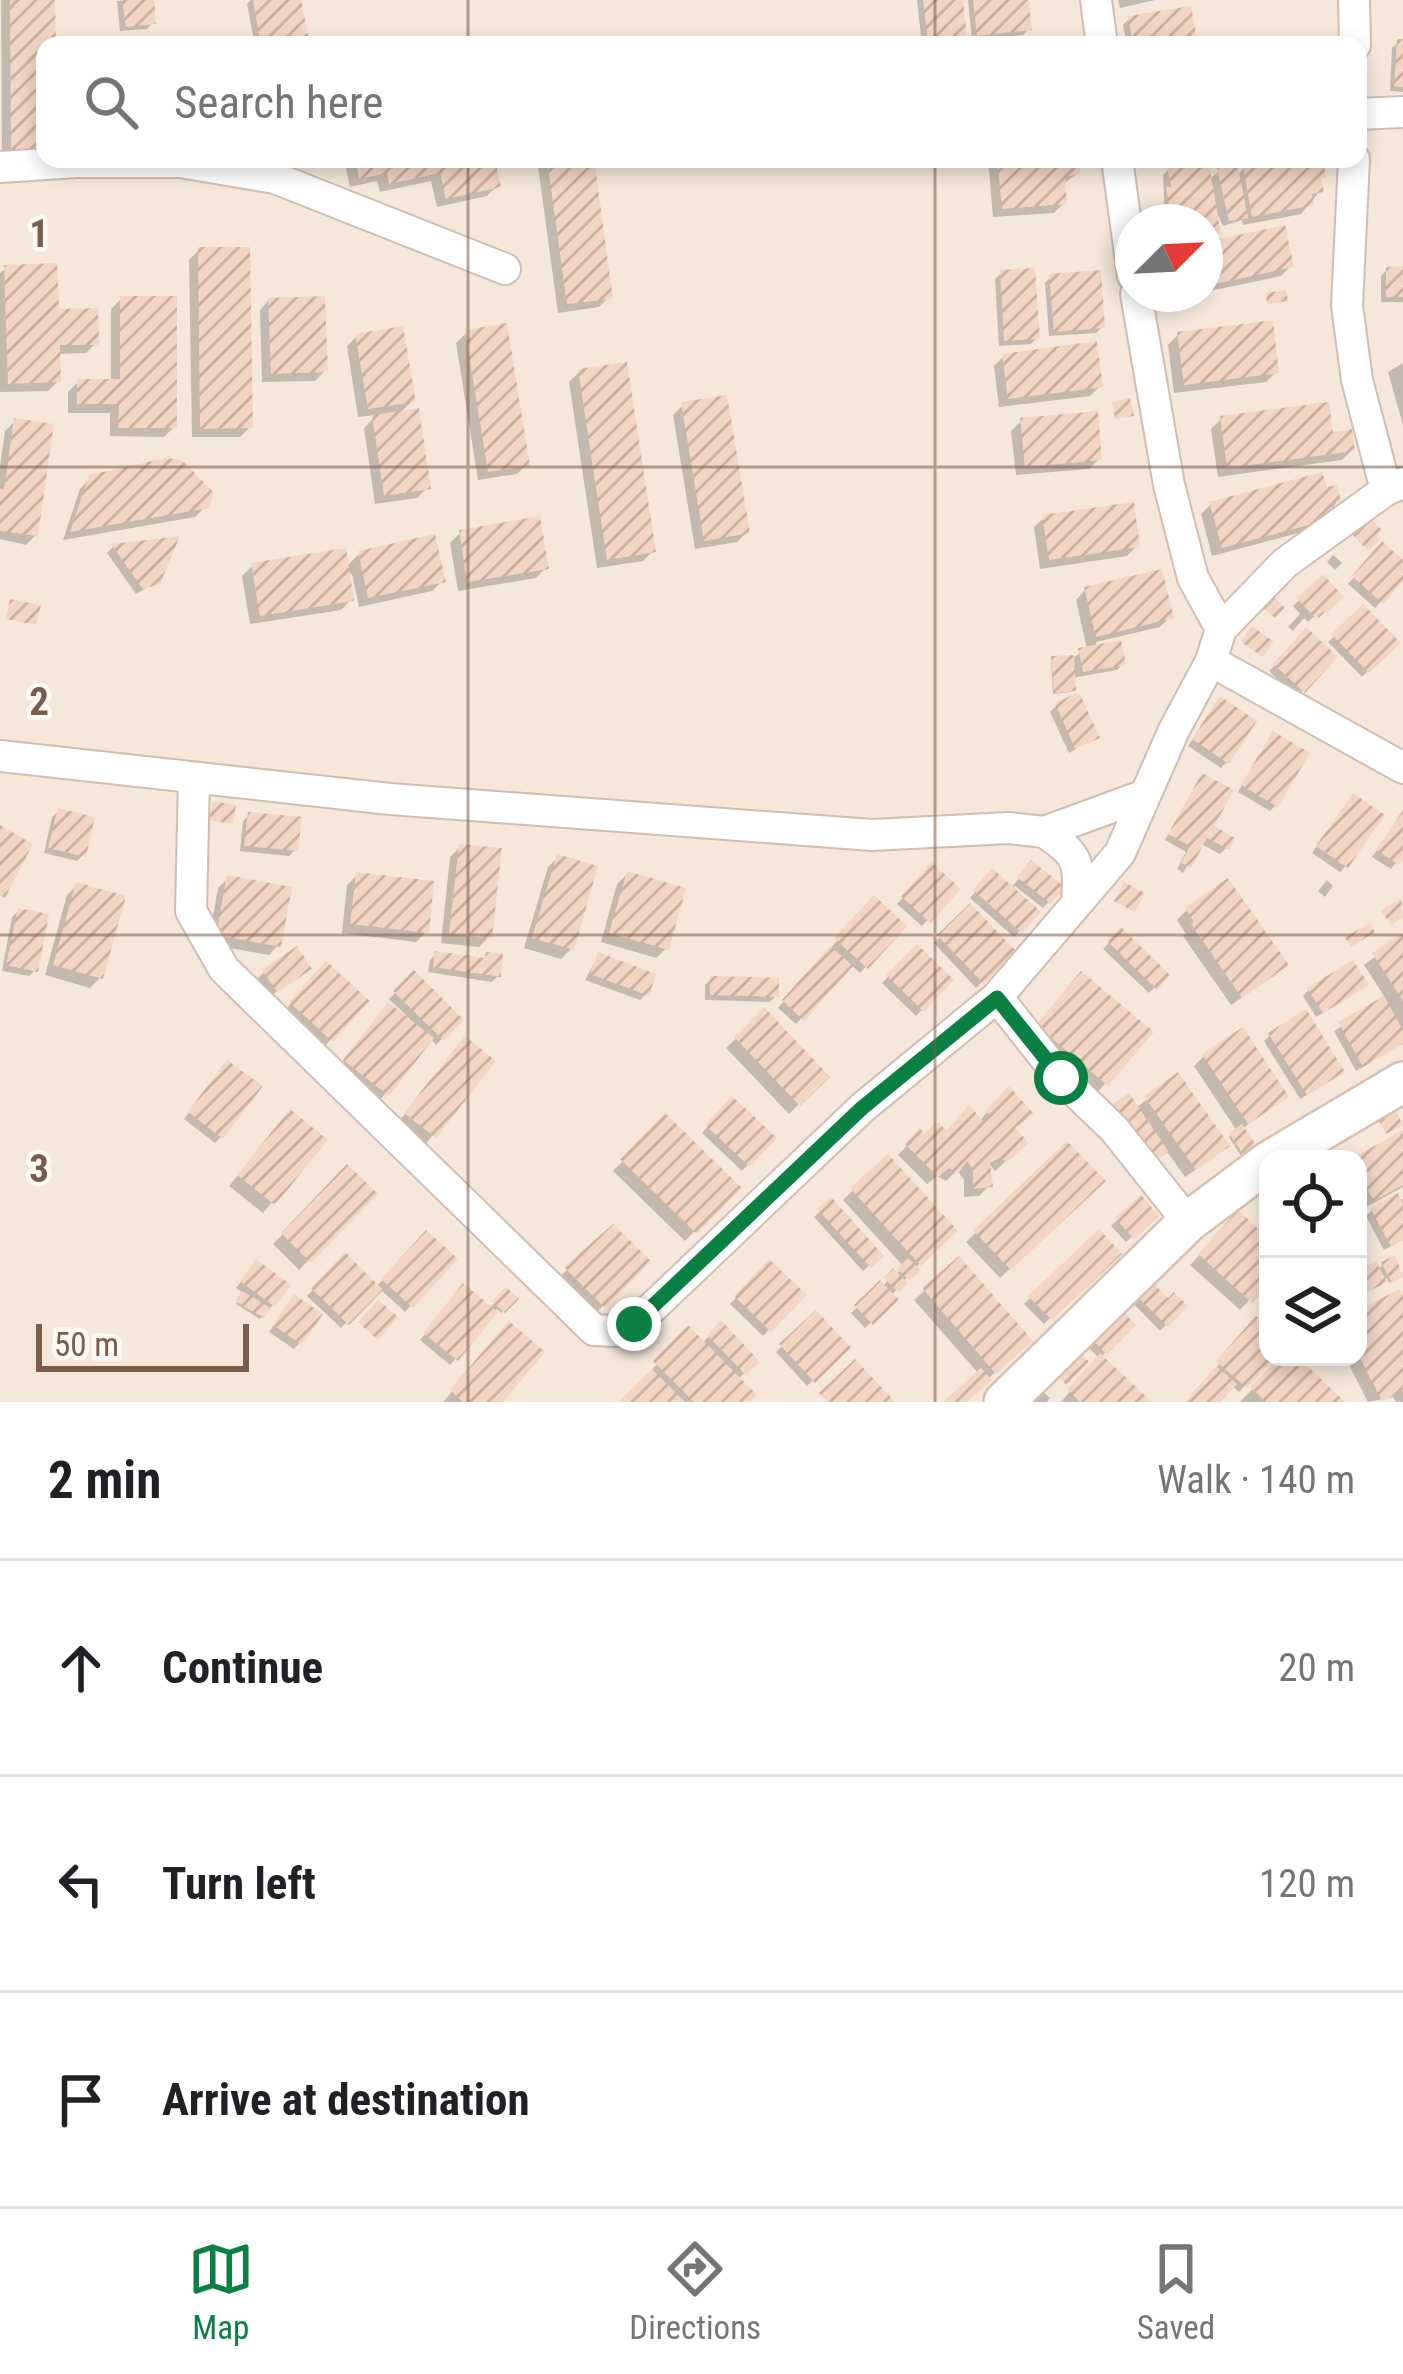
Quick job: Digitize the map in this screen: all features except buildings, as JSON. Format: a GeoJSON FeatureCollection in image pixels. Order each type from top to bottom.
{"type":"FeatureCollection","features":[{"type":"Feature","properties":{"kind":"street"},"geometry":{"type":"LineString","coordinates":[[1096,0],[1101,36]]}},
{"type":"Feature","properties":{"kind":"street"},"geometry":{"type":"LineString","coordinates":[[1354,0],[1354,36]]}},
{"type":"Feature","properties":{"kind":"street"},"geometry":{"type":"LineString","coordinates":[[1367,114],[1403,112]]}},
{"type":"Feature","properties":{"kind":"street"},"geometry":{"type":"LineString","coordinates":[[0,167],[36,165]]}},
{"type":"Feature","properties":{"kind":"street"},"geometry":{"type":"LineString","coordinates":[[216,168],[275,178],[505,269]]}},
{"type":"Feature","properties":{"kind":"street"},"geometry":{"type":"LineString","coordinates":[[1118,168],[1123,204]]}},
{"type":"Feature","properties":{"kind":"street"},"geometry":{"type":"LineString","coordinates":[[194,778],[191,911],[224,969],[593,1330],[615,1331],[634,1324],[862,1108],[997,998],[1120,853],[1211,661],[1221,629],[1285,563],[1395,486],[1357,380],[1347,306],[1354,168]]}},
{"type":"Feature","properties":{"kind":"street"},"geometry":{"type":"LineString","coordinates":[[1139,312],[1169,485],[1193,578],[1221,629]]}},
{"type":"Feature","properties":{"kind":"street"},"geometry":{"type":"LineString","coordinates":[[1211,661],[1403,768]]}},
{"type":"Feature","properties":{"kind":"street"},"geometry":{"type":"LineString","coordinates":[[0,756],[390,800],[872,835],[1010,828],[1044,832],[1145,795]]}},
{"type":"Feature","properties":{"kind":"street"},"geometry":{"type":"LineString","coordinates":[[1044,832],[1076,860],[1077,899]]}},
{"type":"Feature","properties":{"kind":"street"},"geometry":{"type":"LineString","coordinates":[[997,998],[1061,1078],[1114,1129],[1188,1222]]}},
{"type":"Feature","properties":{"kind":"street"},"geometry":{"type":"LineString","coordinates":[[1287,1150],[1403,1082]]}},
{"type":"Feature","properties":{"kind":"street"},"geometry":{"type":"LineString","coordinates":[[1004,1402],[1188,1222],[1259,1168]]}},
{"type":"Feature","properties":{"kind":"shaded area"},"geometry":{"type":"Polygon","coordinates":[[[0,0],[1403,0],[1403,1402],[0,1402],[0,0]]]}},
{"type":"Feature","properties":{"kind":"route"},"geometry":{"type":"LineString","coordinates":[[634,1324],[862,1108],[997,998],[1061,1078]]}}]}
